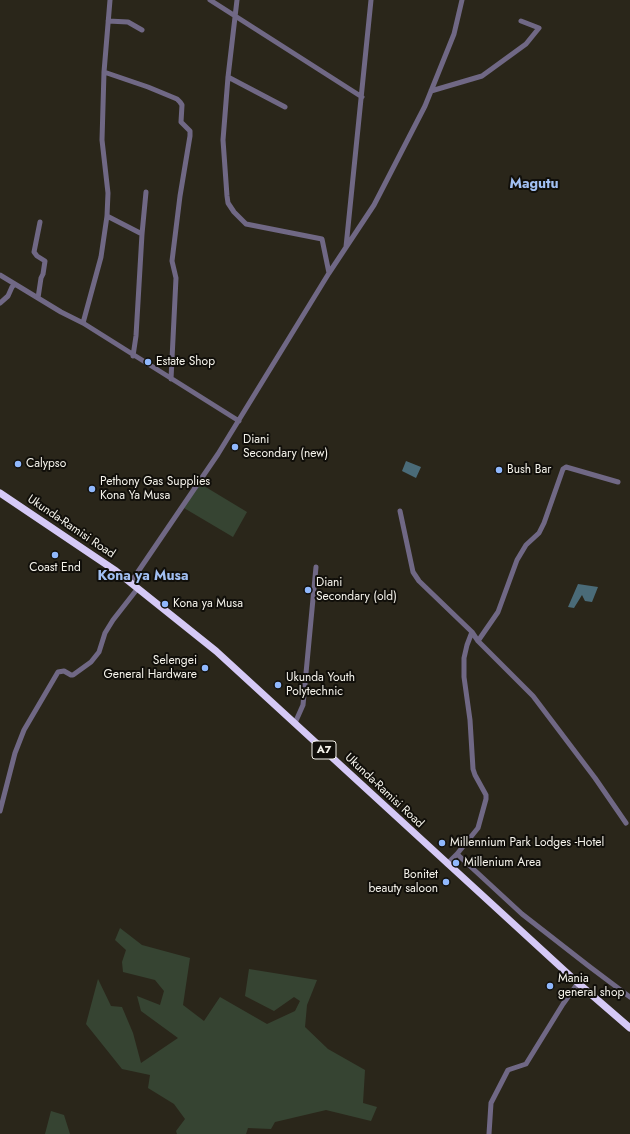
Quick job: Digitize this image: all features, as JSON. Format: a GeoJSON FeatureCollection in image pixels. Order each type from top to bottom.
{"type":"FeatureCollection","features":[{"type":"Feature","properties":{"kind":"highway","name":"Ukunda-Ramisi Road"},"geometry":{"type":"LineString","coordinates":[[0,493],[131,582],[216,651],[447,864],[630,1028]]}},
{"type":"Feature","properties":{"kind":"street"},"geometry":{"type":"LineString","coordinates":[[83,323],[101,257],[107,216],[108,193],[102,140],[104,72],[110,0]]}},
{"type":"Feature","properties":{"kind":"street"},"geometry":{"type":"LineString","coordinates":[[210,0],[362,97]]}},
{"type":"Feature","properties":{"kind":"street"},"geometry":{"type":"LineString","coordinates":[[237,0],[228,77],[223,140],[228,204],[246,224],[322,238],[329,274]]}},
{"type":"Feature","properties":{"kind":"street"},"geometry":{"type":"LineString","coordinates":[[346,248],[371,0]]}},
{"type":"Feature","properties":{"kind":"street"},"geometry":{"type":"LineString","coordinates":[[131,582],[239,421],[280,352],[374,204],[425,106],[454,34],[462,0]]}},
{"type":"Feature","properties":{"kind":"street"},"geometry":{"type":"LineString","coordinates":[[431,91],[482,76],[526,44],[539,28],[521,20]]}},
{"type":"Feature","properties":{"kind":"street"},"geometry":{"type":"LineString","coordinates":[[108,21],[128,22],[142,30]]}},
{"type":"Feature","properties":{"kind":"street"},"geometry":{"type":"LineString","coordinates":[[104,72],[177,99],[182,105],[182,122],[190,131],[172,261],[176,278],[171,379]]}},
{"type":"Feature","properties":{"kind":"street"},"geometry":{"type":"LineString","coordinates":[[228,77],[285,106]]}},
{"type":"Feature","properties":{"kind":"street"},"geometry":{"type":"LineString","coordinates":[[133,356],[136,336],[146,192]]}},
{"type":"Feature","properties":{"kind":"street"},"geometry":{"type":"LineString","coordinates":[[107,216],[142,234]]}},
{"type":"Feature","properties":{"kind":"street"},"geometry":{"type":"LineString","coordinates":[[38,298],[45,261],[34,252],[40,222]]}},
{"type":"Feature","properties":{"kind":"street"},"geometry":{"type":"LineString","coordinates":[[0,275],[83,323],[133,356],[239,421]]}},
{"type":"Feature","properties":{"kind":"street"},"geometry":{"type":"LineString","coordinates":[[0,303],[8,296],[15,284]]}},
{"type":"Feature","properties":{"kind":"street"},"geometry":{"type":"LineString","coordinates":[[478,641],[498,612],[517,560],[526,545],[539,533],[544,523],[563,469],[566,467],[618,482]]}},
{"type":"Feature","properties":{"kind":"street"},"geometry":{"type":"LineString","coordinates":[[400,511],[413,572],[419,581],[472,632],[478,641],[533,696],[596,778],[626,823]]}},
{"type":"Feature","properties":{"kind":"street"},"geometry":{"type":"LineString","coordinates":[[295,723],[303,705],[316,567]]}},
{"type":"Feature","properties":{"kind":"street"},"geometry":{"type":"LineString","coordinates":[[0,811],[15,754],[24,730],[58,672],[64,671],[74,675],[91,662],[99,652],[105,633],[113,620],[138,588]]}},
{"type":"Feature","properties":{"kind":"street"},"geometry":{"type":"LineString","coordinates":[[447,864],[478,828],[486,799],[486,795],[473,769],[470,720],[464,677],[464,658],[472,632]]}},
{"type":"Feature","properties":{"kind":"street"},"geometry":{"type":"LineString","coordinates":[[456,854],[522,914],[630,997]]}},
{"type":"Feature","properties":{"kind":"street"},"geometry":{"type":"LineString","coordinates":[[489,1134],[491,1103],[508,1070],[526,1064],[563,1004],[578,983]]}},
{"type":"Feature","properties":{"kind":"green space"},"geometry":{"type":"Polygon","coordinates":[[[199,483],[247,512],[233,537],[184,508],[199,483]]]}},
{"type":"Feature","properties":{"kind":"green space"},"geometry":{"type":"Polygon","coordinates":[[[120,928],[142,945],[190,958],[183,1005],[204,1021],[220,997],[267,1024],[295,1011],[300,1001],[294,997],[274,1011],[245,996],[249,969],[317,980],[307,1005],[305,1027],[328,1049],[365,1070],[363,1103],[377,1107],[371,1121],[326,1110],[275,1122],[271,1129],[248,1128],[246,1134],[177,1134],[176,1131],[185,1119],[174,1104],[148,1088],[150,1075],[122,1069],[86,1024],[98,979],[111,1006],[122,1007],[133,1033],[141,1063],[178,1038],[141,1011],[137,996],[160,1005],[164,991],[155,980],[123,972],[122,962],[126,950],[115,940],[120,928]]]}},
{"type":"Feature","properties":{"kind":"green space"},"geometry":{"type":"Polygon","coordinates":[[[51,1111],[64,1115],[70,1134],[45,1134],[51,1111]]]}},
{"type":"Feature","properties":{"kind":"water"},"geometry":{"type":"Polygon","coordinates":[[[406,461],[421,467],[416,478],[402,471],[406,461]]]}},
{"type":"Feature","properties":{"kind":"water"},"geometry":{"type":"Polygon","coordinates":[[[578,584],[598,587],[592,602],[585,601],[582,595],[574,608],[568,607],[578,584]]]}},
{"type":"Feature","properties":{"kind":"place","name":"Estate Shop"},"geometry":{"type":"Point","coordinates":[148,362]}},
{"type":"Feature","properties":{"kind":"place","name":"Diani Secondary (new)"},"geometry":{"type":"Point","coordinates":[235,447]}},
{"type":"Feature","properties":{"kind":"place","name":"Calypso"},"geometry":{"type":"Point","coordinates":[18,464]}},
{"type":"Feature","properties":{"kind":"place","name":"Bush Bar"},"geometry":{"type":"Point","coordinates":[499,470]}},
{"type":"Feature","properties":{"kind":"place","name":"Pethony Gas Supplies Kona Ya Musa"},"geometry":{"type":"Point","coordinates":[92,489]}},
{"type":"Feature","properties":{"kind":"place","name":"Coast End"},"geometry":{"type":"Point","coordinates":[55,555]}},
{"type":"Feature","properties":{"kind":"place","name":"Diani Secondary (old)"},"geometry":{"type":"Point","coordinates":[308,590]}},
{"type":"Feature","properties":{"kind":"place","name":"Kona ya Musa"},"geometry":{"type":"Point","coordinates":[165,604]}},
{"type":"Feature","properties":{"kind":"place","name":"Selengei General Hardware"},"geometry":{"type":"Point","coordinates":[205,668]}},
{"type":"Feature","properties":{"kind":"place","name":"Ukunda Youth Polytechnic"},"geometry":{"type":"Point","coordinates":[278,685]}},
{"type":"Feature","properties":{"kind":"place","name":"Millennium Park Lodges -Hotel"},"geometry":{"type":"Point","coordinates":[442,843]}},
{"type":"Feature","properties":{"kind":"place","name":"Millenium Area"},"geometry":{"type":"Point","coordinates":[456,863]}},
{"type":"Feature","properties":{"kind":"place","name":"Bonitet beauty saloon"},"geometry":{"type":"Point","coordinates":[446,882]}},
{"type":"Feature","properties":{"kind":"place","name":"Mania general shop"},"geometry":{"type":"Point","coordinates":[550,986]}},
{"type":"Feature","properties":{"kind":"district","name":"Magutu"},"geometry":{"type":"Point","coordinates":[534,185]}},
{"type":"Feature","properties":{"kind":"district","name":"Kona ya Musa"},"geometry":{"type":"Point","coordinates":[143,577]}}]}
